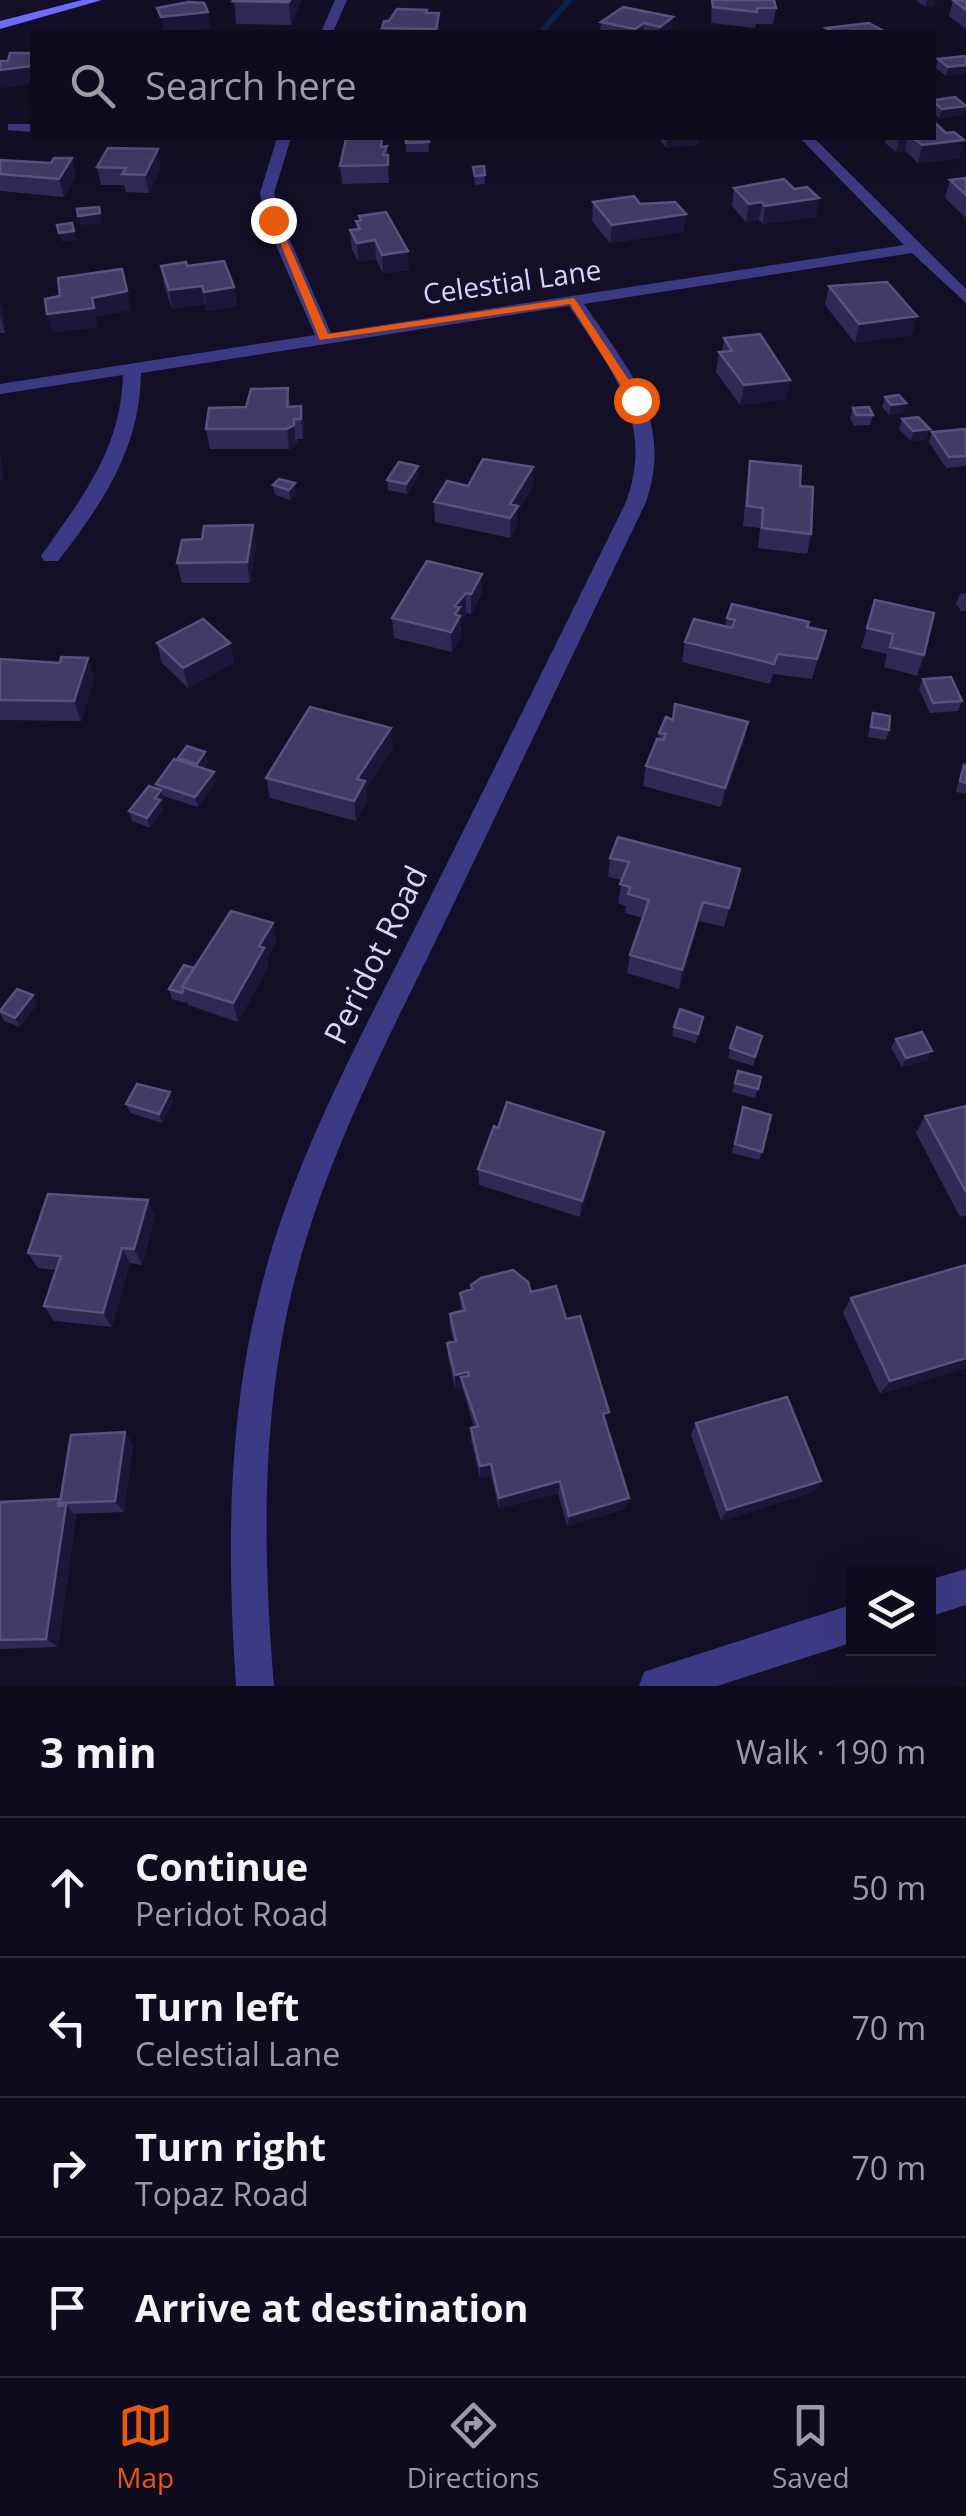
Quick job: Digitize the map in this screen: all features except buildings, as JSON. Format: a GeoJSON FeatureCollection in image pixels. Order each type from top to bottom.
{"type":"FeatureCollection","features":[{"type":"Feature","properties":{"kind":"street"},"geometry":{"type":"LineString","coordinates":[[0,26],[96,0]]}},
{"type":"Feature","properties":{"kind":"street"},"geometry":{"type":"LineString","coordinates":[[329,30],[341,0]]}},
{"type":"Feature","properties":{"kind":"street"},"geometry":{"type":"LineString","coordinates":[[13,127],[30,128]]}},
{"type":"Feature","properties":{"kind":"street"},"geometry":{"type":"LineString","coordinates":[[283,140],[267,192],[273,220],[324,338]]}},
{"type":"Feature","properties":{"kind":"street"},"geometry":{"type":"LineString","coordinates":[[809,140],[966,298]]}},
{"type":"Feature","properties":{"kind":"street","name":"Celestial Lane"},"geometry":{"type":"LineString","coordinates":[[0,388],[914,248]]}},
{"type":"Feature","properties":{"kind":"street","name":"Peridot Road"},"geometry":{"type":"LineString","coordinates":[[255,1686],[249,1620],[254,1427],[275,1295],[308,1191],[357,1074],[636,502],[647,466],[646,434],[636,400],[574,301]]}},
{"type":"Feature","properties":{"kind":"street"},"geometry":{"type":"LineString","coordinates":[[51,556],[100,494],[133,406],[132,368]]}},
{"type":"Feature","properties":{"kind":"street"},"geometry":{"type":"LineString","coordinates":[[936,1596],[966,1587]]}},
{"type":"Feature","properties":{"kind":"street"},"geometry":{"type":"LineString","coordinates":[[658,1686],[846,1626]]}},
{"type":"Feature","properties":{"kind":"waterway"},"geometry":{"type":"LineString","coordinates":[[543,30],[569,0]]}},
{"type":"Feature","properties":{"kind":"route"},"geometry":{"type":"LineString","coordinates":[[273,220],[324,338],[574,301],[636,400]]}}]}
